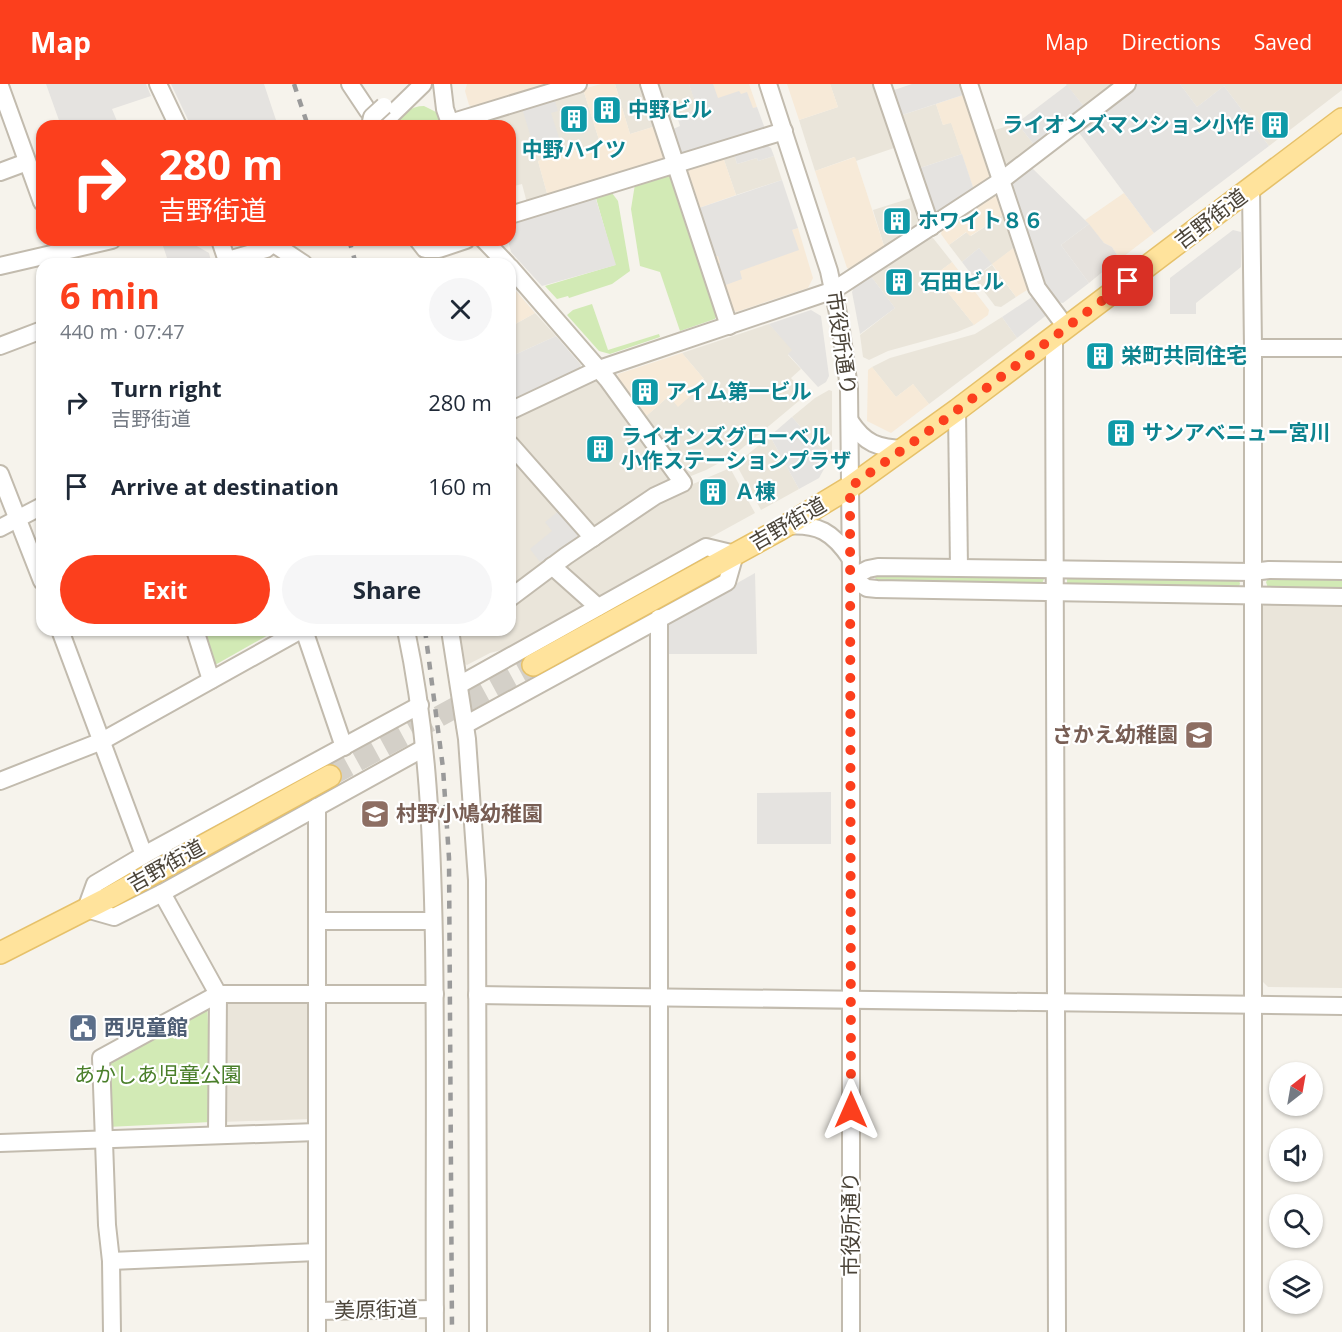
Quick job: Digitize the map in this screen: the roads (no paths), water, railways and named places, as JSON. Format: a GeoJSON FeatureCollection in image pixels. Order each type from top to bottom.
{"type":"FeatureCollection","features":[{"type":"Feature","properties":{"kind":"main road","name":"吉野街道"},"geometry":{"type":"LineString","coordinates":[[533,665],[785,526],[850,487],[905,449],[1342,119]]}},
{"type":"Feature","properties":{"kind":"main road","name":"吉野街道"},"geometry":{"type":"LineString","coordinates":[[0,953],[86,909],[330,776]]}},
{"type":"Feature","properties":{"kind":"street"},"geometry":{"type":"LineString","coordinates":[[9,84],[0,86],[36,186]]}},
{"type":"Feature","properties":{"kind":"street"},"geometry":{"type":"LineString","coordinates":[[158,84],[175,120]]}},
{"type":"Feature","properties":{"kind":"street"},"geometry":{"type":"LineString","coordinates":[[350,84],[368,111],[386,116]]}},
{"type":"Feature","properties":{"kind":"street"},"geometry":{"type":"LineString","coordinates":[[370,120],[372,117],[386,116],[423,84]]}},
{"type":"Feature","properties":{"kind":"street"},"geometry":{"type":"LineString","coordinates":[[442,84],[449,119]]}},
{"type":"Feature","properties":{"kind":"street"},"geometry":{"type":"LineString","coordinates":[[449,119],[578,84]]}},
{"type":"Feature","properties":{"kind":"street"},"geometry":{"type":"LineString","coordinates":[[649,84],[729,326]]}},
{"type":"Feature","properties":{"kind":"street","name":"市役所通り"},"geometry":{"type":"LineString","coordinates":[[768,84],[824,253],[834,290],[848,375],[851,559],[851,1332]]}},
{"type":"Feature","properties":{"kind":"street"},"geometry":{"type":"LineString","coordinates":[[882,84],[931,227]]}},
{"type":"Feature","properties":{"kind":"street"},"geometry":{"type":"LineString","coordinates":[[969,84],[1037,288],[1060,332],[1056,570],[1057,1332]]}},
{"type":"Feature","properties":{"kind":"street"},"geometry":{"type":"LineString","coordinates":[[516,408],[599,369],[834,290],[1002,180],[1127,84]]}},
{"type":"Feature","properties":{"kind":"street"},"geometry":{"type":"LineString","coordinates":[[408,98],[433,100],[449,119]]}},
{"type":"Feature","properties":{"kind":"street"},"geometry":{"type":"LineString","coordinates":[[516,213],[784,131]]}},
{"type":"Feature","properties":{"kind":"street"},"geometry":{"type":"LineString","coordinates":[[0,172],[27,162]]}},
{"type":"Feature","properties":{"kind":"street"},"geometry":{"type":"LineString","coordinates":[[1251,188],[1253,1332]]}},
{"type":"Feature","properties":{"kind":"street"},"geometry":{"type":"LineString","coordinates":[[0,266],[86,246]]}},
{"type":"Feature","properties":{"kind":"street"},"geometry":{"type":"LineString","coordinates":[[240,258],[270,246]]}},
{"type":"Feature","properties":{"kind":"street"},"geometry":{"type":"LineString","coordinates":[[280,246],[296,258]]}},
{"type":"Feature","properties":{"kind":"street"},"geometry":{"type":"LineString","coordinates":[[426,246],[439,249],[448,246]]}},
{"type":"Feature","properties":{"kind":"street"},"geometry":{"type":"LineString","coordinates":[[490,246],[501,258]]}},
{"type":"Feature","properties":{"kind":"street"},"geometry":{"type":"LineString","coordinates":[[516,274],[599,369],[683,483],[655,496],[516,593]]}},
{"type":"Feature","properties":{"kind":"street"},"geometry":{"type":"LineString","coordinates":[[0,346],[36,332]]}},
{"type":"Feature","properties":{"kind":"street"},"geometry":{"type":"LineString","coordinates":[[1253,348],[1342,348]]}},
{"type":"Feature","properties":{"kind":"street"},"geometry":{"type":"LineString","coordinates":[[957,410],[959,568]]}},
{"type":"Feature","properties":{"kind":"street"},"geometry":{"type":"LineString","coordinates":[[850,421],[857,432],[871,443],[885,448],[905,449]]}},
{"type":"Feature","properties":{"kind":"street"},"geometry":{"type":"LineString","coordinates":[[516,451],[593,538]]}},
{"type":"Feature","properties":{"kind":"street"},"geometry":{"type":"LineString","coordinates":[[0,474],[36,566]]}},
{"type":"Feature","properties":{"kind":"street"},"geometry":{"type":"LineString","coordinates":[[0,528],[36,509]]}},
{"type":"Feature","properties":{"kind":"street"},"geometry":{"type":"LineString","coordinates":[[785,526],[807,526],[827,532],[841,544],[851,559]]}},
{"type":"Feature","properties":{"kind":"street"},"geometry":{"type":"LineString","coordinates":[[459,685],[706,547],[735,554],[727,582],[465,725]]}},
{"type":"Feature","properties":{"kind":"street"},"geometry":{"type":"LineString","coordinates":[[552,566],[598,607]]}},
{"type":"Feature","properties":{"kind":"street"},"geometry":{"type":"LineString","coordinates":[[1342,571],[878,567],[868,568],[851,578],[867,588],[877,589],[1342,597]]}},
{"type":"Feature","properties":{"kind":"street"},"geometry":{"type":"LineString","coordinates":[[658,618],[659,1332]]}},
{"type":"Feature","properties":{"kind":"street"},"geometry":{"type":"LineString","coordinates":[[62,636],[144,855]]}},
{"type":"Feature","properties":{"kind":"street"},"geometry":{"type":"LineString","coordinates":[[197,636],[211,680]]}},
{"type":"Feature","properties":{"kind":"street"},"geometry":{"type":"LineString","coordinates":[[0,781],[102,741],[292,636]]}},
{"type":"Feature","properties":{"kind":"street"},"geometry":{"type":"LineString","coordinates":[[305,636],[344,747]]}},
{"type":"Feature","properties":{"kind":"street"},"geometry":{"type":"LineString","coordinates":[[407,636],[420,705],[430,805],[435,994],[435,1332]]}},
{"type":"Feature","properties":{"kind":"street"},"geometry":{"type":"LineString","coordinates":[[454,636],[470,767],[477,880],[477,1332]]}},
{"type":"Feature","properties":{"kind":"street"},"geometry":{"type":"LineString","coordinates":[[420,705],[95,884],[86,909],[114,917],[162,893],[424,748]]}},
{"type":"Feature","properties":{"kind":"street"},"geometry":{"type":"LineString","coordinates":[[317,807],[317,1332]]}},
{"type":"Feature","properties":{"kind":"street"},"geometry":{"type":"LineString","coordinates":[[162,893],[218,994],[217,1135]]}},
{"type":"Feature","properties":{"kind":"street"},"geometry":{"type":"LineString","coordinates":[[318,921],[433,921]]}},
{"type":"Feature","properties":{"kind":"street"},"geometry":{"type":"LineString","coordinates":[[112,1332],[111,1261],[107,1225],[101,1058],[218,994],[435,994]]}},
{"type":"Feature","properties":{"kind":"street"},"geometry":{"type":"LineString","coordinates":[[477,995],[1342,1006]]}},
{"type":"Feature","properties":{"kind":"street"},"geometry":{"type":"LineString","coordinates":[[0,1143],[317,1132]]}},
{"type":"Feature","properties":{"kind":"street"},"geometry":{"type":"LineString","coordinates":[[111,1261],[317,1252]]}},
{"type":"Feature","properties":{"kind":"street","name":"美原街道"},"geometry":{"type":"LineString","coordinates":[[317,1311],[435,1309]]}},
{"type":"Feature","properties":{"kind":"tunnel"},"geometry":{"type":"LineString","coordinates":[[330,776],[533,665]]}},
{"type":"Feature","properties":{"kind":"railway"},"geometry":{"type":"LineString","coordinates":[[294,84],[306,120]]}},
{"type":"Feature","properties":{"kind":"railway"},"geometry":{"type":"LineString","coordinates":[[351,246],[354,258]]}},
{"type":"Feature","properties":{"kind":"railway"},"geometry":{"type":"LineString","coordinates":[[426,636],[443,768],[449,858],[452,1332]]}},
{"type":"Feature","properties":{"kind":"place","name":"中野ビル"},"geometry":{"type":"Point","coordinates":[607,110]}},
{"type":"Feature","properties":{"kind":"place","name":"中野ハイツ"},"geometry":{"type":"Point","coordinates":[574,119]}},
{"type":"Feature","properties":{"kind":"place","name":"ライオンズマンション小作"},"geometry":{"type":"Point","coordinates":[1275,125]}},
{"type":"Feature","properties":{"kind":"place","name":"ホワイト８６"},"geometry":{"type":"Point","coordinates":[897,221]}},
{"type":"Feature","properties":{"kind":"place","name":"石田ビル"},"geometry":{"type":"Point","coordinates":[899,282]}},
{"type":"Feature","properties":{"kind":"place","name":"栄町共同住宅"},"geometry":{"type":"Point","coordinates":[1100,356]}},
{"type":"Feature","properties":{"kind":"place","name":"アイム第一ビル"},"geometry":{"type":"Point","coordinates":[645,392]}},
{"type":"Feature","properties":{"kind":"place","name":"サンアベニュー宮川"},"geometry":{"type":"Point","coordinates":[1121,433]}},
{"type":"Feature","properties":{"kind":"place","name":"ライオンズグローベル 小作ステーションプラザ"},"geometry":{"type":"Point","coordinates":[600,449]}},
{"type":"Feature","properties":{"kind":"place","name":"Ａ棟"},"geometry":{"type":"Point","coordinates":[713,492]}},
{"type":"Feature","properties":{"kind":"place","name":"さかえ幼稚園"},"geometry":{"type":"Point","coordinates":[1199,735]}},
{"type":"Feature","properties":{"kind":"place","name":"村野小鳩幼稚園"},"geometry":{"type":"Point","coordinates":[375,814]}},
{"type":"Feature","properties":{"kind":"place","name":"西児童館"},"geometry":{"type":"Point","coordinates":[83,1028]}},
{"type":"Feature","properties":{"kind":"park label","name":"あかしあ児童公園"},"geometry":{"type":"Point","coordinates":[158,1075]}}]}
